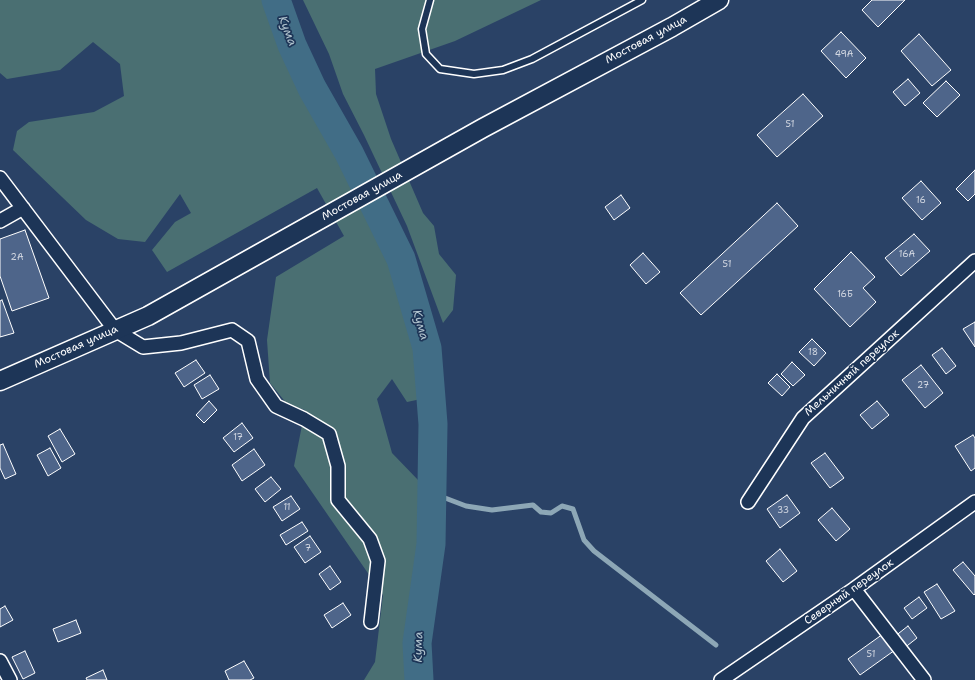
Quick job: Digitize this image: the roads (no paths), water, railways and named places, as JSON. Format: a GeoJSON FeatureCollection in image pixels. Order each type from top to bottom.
{"type":"FeatureCollection","features":[{"type":"Feature","properties":{"kind":"main road","name":"Мостовая улица"},"geometry":{"type":"LineString","coordinates":[[0,381],[148,316],[483,128],[672,27],[719,0]]}},
{"type":"Feature","properties":{"kind":"street"},"geometry":{"type":"LineString","coordinates":[[0,178],[115,330],[143,347],[181,343],[232,330],[248,342],[257,379],[276,406],[304,419],[330,434],[338,466],[338,500],[370,539],[378,561],[371,622]]}},
{"type":"Feature","properties":{"kind":"street"},"geometry":{"type":"LineString","coordinates":[[0,221],[23,208]]}},
{"type":"Feature","properties":{"kind":"street","name":"Мельничный переулок"},"geometry":{"type":"LineString","coordinates":[[748,502],[803,418],[975,261]]}},
{"type":"Feature","properties":{"kind":"street","name":"Северный переулок"},"geometry":{"type":"LineString","coordinates":[[722,680],[854,589],[975,502]]}},
{"type":"Feature","properties":{"kind":"street"},"geometry":{"type":"LineString","coordinates":[[854,589],[924,680]]}},
{"type":"Feature","properties":{"kind":"street"},"geometry":{"type":"LineString","coordinates":[[0,661],[10,680]]}},
{"type":"Feature","properties":{"kind":"lane"},"geometry":{"type":"LineString","coordinates":[[430,0],[422,29],[426,54],[440,69],[474,74],[503,70],[532,58],[642,0]]}},
{"type":"Feature","properties":{"kind":"waterway","name":"Кума"},"geometry":{"type":"LineString","coordinates":[[276,0],[292,45],[312,88],[349,153],[401,259],[427,348],[433,424],[431,544],[417,643],[419,680]]}},
{"type":"Feature","properties":{"kind":"waterway"},"geometry":{"type":"LineString","coordinates":[[432,493],[466,506],[492,510],[533,505],[541,512],[551,513],[562,506],[573,509],[584,540],[594,551],[716,645]]}}]}
